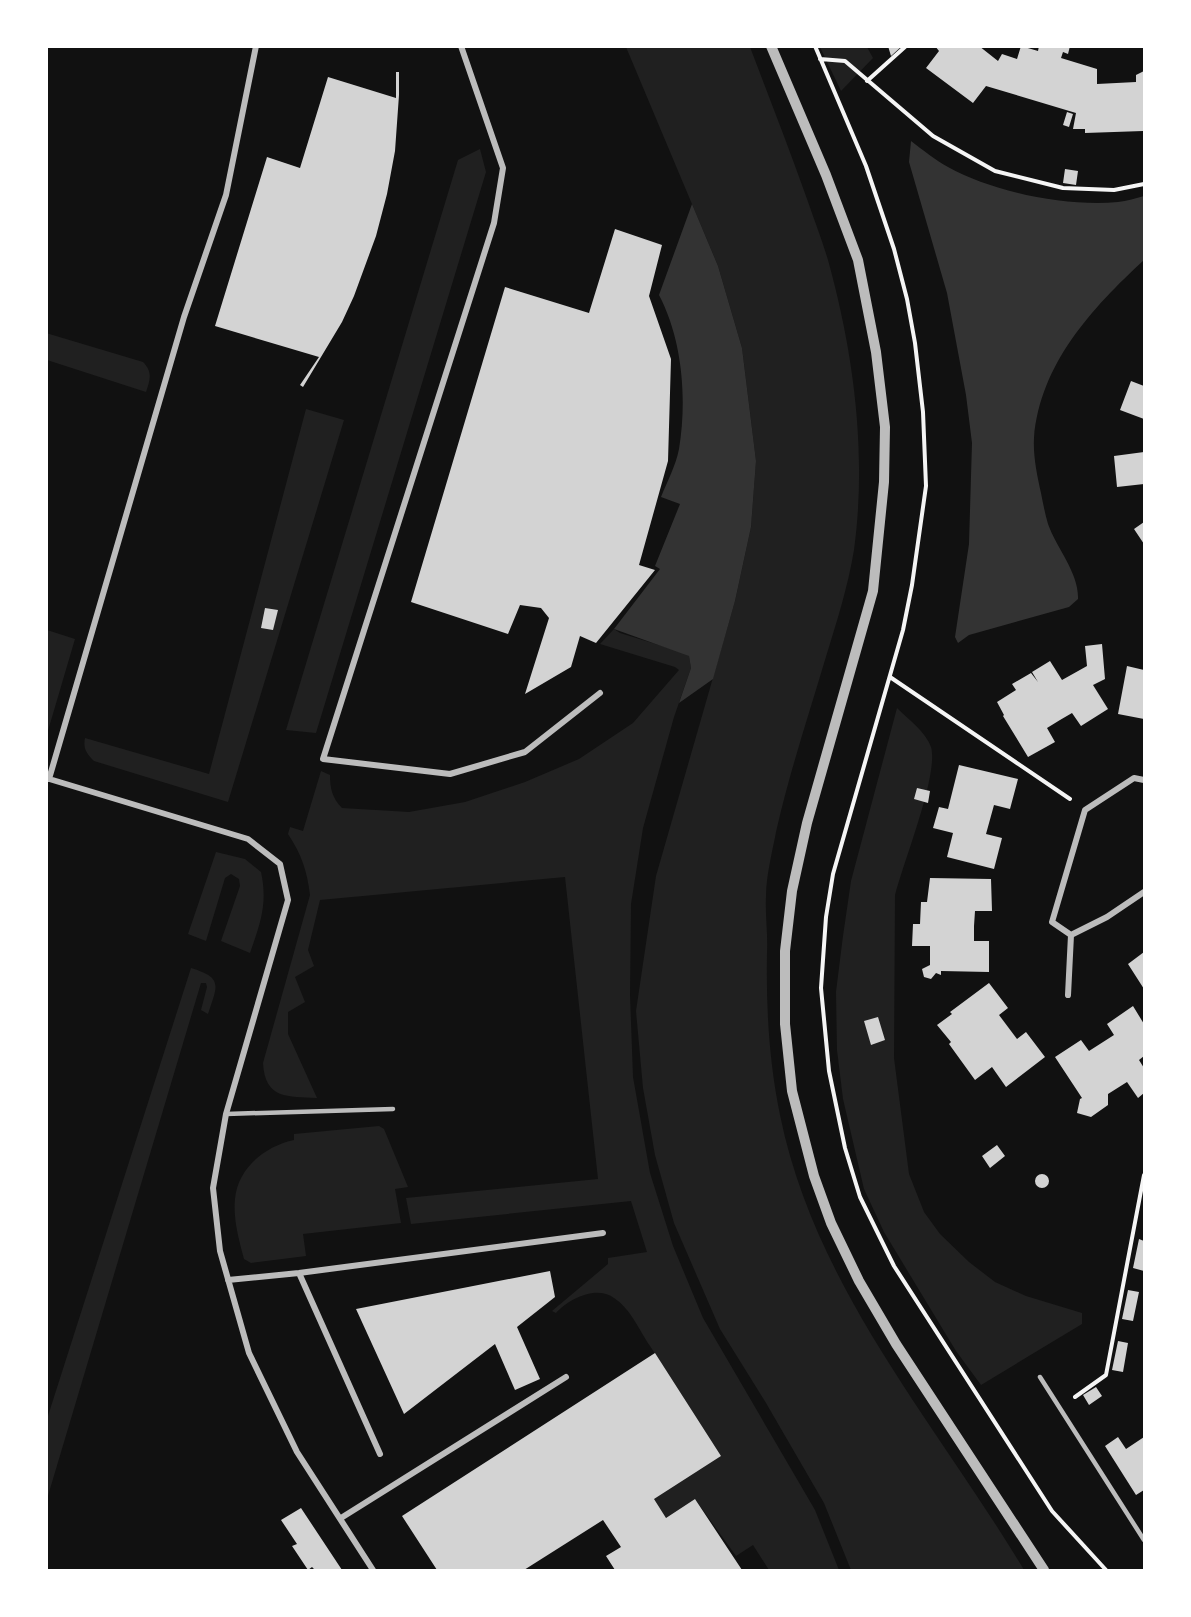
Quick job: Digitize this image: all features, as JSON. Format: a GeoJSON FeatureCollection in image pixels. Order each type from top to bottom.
{"type":"FeatureCollection","features":[{"type":"Feature","properties":{"kind":"street"},"geometry":{"type":"LineString","coordinates":[[256,46],[226,195],[184,317],[48,778],[248,839],[280,864],[288,900],[226,1114],[213,1188],[220,1251],[249,1353],[297,1452],[373,1570]]}},
{"type":"Feature","properties":{"kind":"street"},"geometry":{"type":"LineString","coordinates":[[461,46],[503,168],[494,223],[323,759],[450,774],[525,752],[600,693]]}},
{"type":"Feature","properties":{"kind":"street"},"geometry":{"type":"LineString","coordinates":[[771,46],[826,175],[858,260],[876,352],[885,427],[884,482],[873,591],[807,823],[792,891],[785,951],[785,1024],[792,1091],[814,1176],[831,1223],[859,1281],[896,1344],[1044,1570]]}},
{"type":"Feature","properties":{"kind":"street"},"geometry":{"type":"LineString","coordinates":[[1071,934],[1052,922],[1085,810],[1134,778],[1144,780]]}},
{"type":"Feature","properties":{"kind":"street"},"geometry":{"type":"LineString","coordinates":[[1071,934],[1107,917],[1144,892]]}},
{"type":"Feature","properties":{"kind":"street"},"geometry":{"type":"LineString","coordinates":[[1068,995],[1071,934]]}},
{"type":"Feature","properties":{"kind":"street"},"geometry":{"type":"LineString","coordinates":[[228,1280],[299,1273],[603,1233]]}},
{"type":"Feature","properties":{"kind":"street"},"geometry":{"type":"LineString","coordinates":[[299,1273],[381,1454]]}},
{"type":"Feature","properties":{"kind":"street"},"geometry":{"type":"LineString","coordinates":[[341,1518],[566,1377]]}},
{"type":"Feature","properties":{"kind":"lane"},"geometry":{"type":"LineString","coordinates":[[226,1114],[393,1109]]}},
{"type":"Feature","properties":{"kind":"lane"},"geometry":{"type":"LineString","coordinates":[[1040,1377],[1144,1540]]}},
{"type":"Feature","properties":{"kind":"path"},"geometry":{"type":"LineString","coordinates":[[867,81],[906,46]]}},
{"type":"Feature","properties":{"kind":"path"},"geometry":{"type":"LineString","coordinates":[[820,59],[845,61],[933,136],[995,171],[1063,188],[1114,190],[1144,184]]}},
{"type":"Feature","properties":{"kind":"path"},"geometry":{"type":"LineString","coordinates":[[1085,810],[890,677],[833,873],[826,917],[821,988],[829,1071],[845,1148],[860,1197],[894,1266],[1020,1465],[1052,1511],[1106,1570]]}},
{"type":"Feature","properties":{"kind":"path"},"geometry":{"type":"LineString","coordinates":[[1067,1401],[1106,1375],[1144,1175]]}},
{"type":"Feature","properties":{"kind":"shaded area"},"geometry":{"type":"Polygon","coordinates":[[[626,47],[750,47],[828,260],[845,331],[856,404],[858,514],[854,550],[845,592],[787,789],[768,872],[766,888],[767,994],[773,1075],[780,1115],[797,1178],[821,1238],[849,1296],[917,1407],[1024,1570],[851,1570],[824,1503],[720,1329],[674,1223],[655,1155],[643,1088],[636,1011],[656,876],[735,601],[751,527],[756,461],[742,348],[718,266],[626,47]]]}},
{"type":"Feature","properties":{"kind":"shaded area"},"geometry":{"type":"Polygon","coordinates":[[[820,47],[867,47],[873,58],[841,91],[820,47]]]}},
{"type":"Feature","properties":{"kind":"shaded area"},"geometry":{"type":"Polygon","coordinates":[[[911,141],[938,161],[966,176],[1031,196],[1098,203],[1121,202],[1144,196],[1144,260],[1106,298],[1072,339],[1046,386],[1038,411],[1034,452],[1044,509],[1048,524],[1075,580],[1078,599],[1069,607],[969,635],[958,643],[955,637],[969,544],[972,443],[966,395],[947,293],[909,162],[911,141]]]}},
{"type":"Feature","properties":{"kind":"shaded area"},"geometry":{"type":"Polygon","coordinates":[[[480,149],[486,172],[316,733],[286,730],[458,160],[480,149]]]}},
{"type":"Feature","properties":{"kind":"shaded area"},"geometry":{"type":"Polygon","coordinates":[[[692,204],[718,266],[742,348],[756,461],[751,527],[735,601],[713,679],[679,703],[691,668],[689,656],[614,629],[660,569],[655,566],[680,504],[661,497],[679,449],[683,391],[678,351],[659,295],[692,204]]]}},
{"type":"Feature","properties":{"kind":"shaded area"},"geometry":{"type":"Polygon","coordinates":[[[46,333],[143,362],[149,373],[146,392],[47,360],[46,333]]]}},
{"type":"Feature","properties":{"kind":"shaded area"},"geometry":{"type":"Polygon","coordinates":[[[306,409],[344,420],[228,802],[94,761],[84,745],[85,738],[209,774],[306,409]]]}},
{"type":"Feature","properties":{"kind":"shaded area"},"geometry":{"type":"Polygon","coordinates":[[[614,629],[620,633],[685,653],[689,656],[691,668],[674,717],[643,828],[631,904],[630,995],[633,1077],[650,1173],[673,1246],[703,1318],[815,1510],[839,1570],[769,1570],[753,1545],[736,1556],[695,1499],[666,1518],[654,1499],[721,1456],[634,1320],[620,1303],[607,1294],[591,1293],[568,1303],[556,1313],[552,1311],[608,1264],[608,1258],[647,1252],[631,1201],[411,1224],[406,1198],[598,1179],[565,877],[320,900],[308,950],[314,966],[295,977],[305,1002],[288,1012],[288,1034],[317,1098],[280,1094],[268,1084],[265,1075],[263,1063],[310,895],[303,863],[288,834],[290,827],[303,831],[321,771],[330,775],[332,793],[342,808],[409,812],[465,802],[525,782],[579,759],[633,723],[679,670],[600,644],[614,629]]]}},
{"type":"Feature","properties":{"kind":"shaded area"},"geometry":{"type":"Polygon","coordinates":[[[46,630],[75,639],[47,734],[46,630]]]}},
{"type":"Feature","properties":{"kind":"shaded area"},"geometry":{"type":"Polygon","coordinates":[[[897,708],[929,741],[932,760],[919,819],[895,895],[894,1058],[909,1174],[924,1212],[940,1234],[969,1262],[995,1282],[1026,1296],[1082,1313],[1082,1324],[981,1385],[956,1351],[884,1232],[864,1189],[843,1099],[837,1050],[836,992],[843,936],[851,881],[897,708]]]}},
{"type":"Feature","properties":{"kind":"shaded area"},"geometry":{"type":"Polygon","coordinates":[[[216,852],[245,859],[261,872],[263,904],[260,923],[250,953],[221,941],[240,886],[239,879],[231,874],[225,878],[206,941],[188,934],[216,852]]]}},
{"type":"Feature","properties":{"kind":"shaded area"},"geometry":{"type":"Polygon","coordinates":[[[191,968],[209,975],[215,984],[214,996],[208,1014],[201,1010],[207,987],[206,983],[201,983],[47,1499],[47,1419],[191,968]]]}},
{"type":"Feature","properties":{"kind":"shaded area"},"geometry":{"type":"Polygon","coordinates":[[[379,1126],[384,1129],[408,1187],[395,1189],[401,1223],[303,1234],[306,1256],[251,1263],[244,1259],[238,1237],[235,1199],[242,1177],[255,1160],[273,1147],[294,1140],[294,1134],[379,1126]]]}},
{"type":"Feature","properties":{"kind":"building"},"geometry":{"type":"Polygon","coordinates":[[[888,46],[902,46],[891,56],[888,46]]]}},
{"type":"Feature","properties":{"kind":"building"},"geometry":{"type":"Polygon","coordinates":[[[935,46],[979,46],[998,61],[1002,54],[1017,59],[1021,46],[1038,51],[1039,46],[1070,46],[1068,54],[1063,52],[1061,58],[1097,69],[1097,84],[1136,82],[1136,75],[1144,71],[1143,131],[1085,133],[1085,129],[1073,129],[1076,113],[986,86],[973,103],[926,68],[939,51],[935,46]]]}},
{"type":"Feature","properties":{"kind":"building"},"geometry":{"type":"Polygon","coordinates":[[[396,72],[399,72],[399,95],[395,151],[376,236],[342,322],[303,387],[300,385],[319,357],[215,326],[267,157],[300,168],[328,77],[396,98],[396,72]]]}},
{"type":"Feature","properties":{"kind":"building"},"geometry":{"type":"Polygon","coordinates":[[[1067,112],[1073,114],[1069,127],[1063,125],[1067,112]]]}},
{"type":"Feature","properties":{"kind":"building"},"geometry":{"type":"Polygon","coordinates":[[[1065,169],[1078,171],[1076,185],[1063,183],[1065,169]]]}},
{"type":"Feature","properties":{"kind":"building"},"geometry":{"type":"Polygon","coordinates":[[[615,229],[662,245],[649,296],[671,359],[668,461],[639,565],[655,570],[596,643],[580,636],[571,667],[525,694],[549,618],[541,608],[520,605],[508,634],[411,602],[505,287],[589,313],[615,229]]]}},
{"type":"Feature","properties":{"kind":"building"},"geometry":{"type":"Polygon","coordinates":[[[1131,381],[1144,386],[1144,419],[1120,410],[1131,381]]]}},
{"type":"Feature","properties":{"kind":"building"},"geometry":{"type":"Polygon","coordinates":[[[1144,452],[1144,484],[1117,487],[1114,456],[1144,452]]]}},
{"type":"Feature","properties":{"kind":"building"},"geometry":{"type":"Polygon","coordinates":[[[1144,522],[1144,544],[1134,529],[1144,522]]]}},
{"type":"Feature","properties":{"kind":"building"},"geometry":{"type":"Polygon","coordinates":[[[265,608],[278,610],[273,630],[261,628],[265,608]]]}},
{"type":"Feature","properties":{"kind":"building"},"geometry":{"type":"Polygon","coordinates":[[[1102,644],[1105,679],[1093,685],[1108,709],[1081,726],[1072,713],[1060,720],[1047,728],[1055,742],[1028,757],[997,702],[1016,690],[1012,684],[1031,673],[1038,682],[1032,672],[1050,661],[1062,680],[1087,666],[1085,646],[1102,644]]]}},
{"type":"Feature","properties":{"kind":"building"},"geometry":{"type":"Polygon","coordinates":[[[1127,666],[1144,670],[1144,719],[1118,714],[1127,666]]]}},
{"type":"Feature","properties":{"kind":"building"},"geometry":{"type":"Polygon","coordinates":[[[959,765],[1018,779],[1010,809],[994,805],[986,834],[1002,838],[994,869],[947,857],[953,833],[933,828],[939,807],[948,809],[959,765]]]}},
{"type":"Feature","properties":{"kind":"building"},"geometry":{"type":"Polygon","coordinates":[[[917,788],[930,791],[928,803],[914,799],[917,788]]]}},
{"type":"Feature","properties":{"kind":"building"},"geometry":{"type":"Polygon","coordinates":[[[930,878],[991,879],[992,911],[975,911],[974,926],[974,941],[989,941],[989,972],[941,971],[941,975],[936,973],[931,979],[924,977],[922,969],[930,965],[930,946],[912,946],[913,924],[920,924],[921,902],[927,902],[930,878]]]}},
{"type":"Feature","properties":{"kind":"building"},"geometry":{"type":"Polygon","coordinates":[[[1144,952],[1144,989],[1128,964],[1144,952]]]}},
{"type":"Feature","properties":{"kind":"building"},"geometry":{"type":"Polygon","coordinates":[[[989,983],[1008,1008],[999,1015],[1017,1039],[1026,1032],[1045,1057],[1006,1087],[992,1067],[975,1080],[949,1044],[951,1042],[937,1025],[952,1014],[950,1012],[989,983]]]}},
{"type":"Feature","properties":{"kind":"building"},"geometry":{"type":"Polygon","coordinates":[[[1133,1006],[1144,1024],[1144,1056],[1139,1060],[1144,1068],[1144,1093],[1138,1098],[1127,1082],[1108,1094],[1108,1105],[1091,1117],[1077,1113],[1082,1098],[1055,1057],[1081,1040],[1089,1051],[1114,1035],[1107,1024],[1133,1006]]]}},
{"type":"Feature","properties":{"kind":"building"},"geometry":{"type":"Polygon","coordinates":[[[878,1017],[885,1040],[871,1045],[864,1021],[878,1017]]]}},
{"type":"Feature","properties":{"kind":"building"},"geometry":{"type":"Polygon","coordinates":[[[997,1145],[1005,1156],[990,1168],[982,1156],[997,1145]]]}},
{"type":"Feature","properties":{"kind":"building"},"geometry":{"type":"Polygon","coordinates":[[[1042,1174],[1047,1176],[1049,1181],[1047,1186],[1042,1188],[1037,1186],[1035,1181],[1037,1176],[1042,1174]]]}},
{"type":"Feature","properties":{"kind":"building"},"geometry":{"type":"Polygon","coordinates":[[[1139,1239],[1144,1241],[1144,1271],[1133,1268],[1139,1239]]]}},
{"type":"Feature","properties":{"kind":"building"},"geometry":{"type":"Polygon","coordinates":[[[550,1271],[555,1297],[517,1327],[540,1379],[515,1390],[495,1344],[404,1414],[356,1309],[550,1271]]]}},
{"type":"Feature","properties":{"kind":"building"},"geometry":{"type":"Polygon","coordinates":[[[1128,1290],[1139,1292],[1133,1321],[1122,1319],[1128,1290]]]}},
{"type":"Feature","properties":{"kind":"building"},"geometry":{"type":"Polygon","coordinates":[[[1118,1341],[1128,1343],[1123,1372],[1112,1370],[1118,1341]]]}},
{"type":"Feature","properties":{"kind":"building"},"geometry":{"type":"Polygon","coordinates":[[[655,1353],[721,1456],[654,1499],[666,1518],[695,1499],[742,1570],[615,1570],[606,1556],[621,1547],[603,1520],[524,1570],[437,1570],[402,1516],[655,1353]]]}},
{"type":"Feature","properties":{"kind":"building"},"geometry":{"type":"Polygon","coordinates":[[[1096,1387],[1102,1396],[1089,1405],[1083,1395],[1096,1387]]]}},
{"type":"Feature","properties":{"kind":"building"},"geometry":{"type":"Polygon","coordinates":[[[1118,1437],[1126,1449],[1144,1437],[1144,1490],[1136,1495],[1105,1446],[1118,1437]]]}},
{"type":"Feature","properties":{"kind":"building"},"geometry":{"type":"Polygon","coordinates":[[[301,1508],[342,1570],[315,1570],[312,1567],[308,1570],[292,1546],[297,1544],[281,1520],[301,1508]]]}}]}
